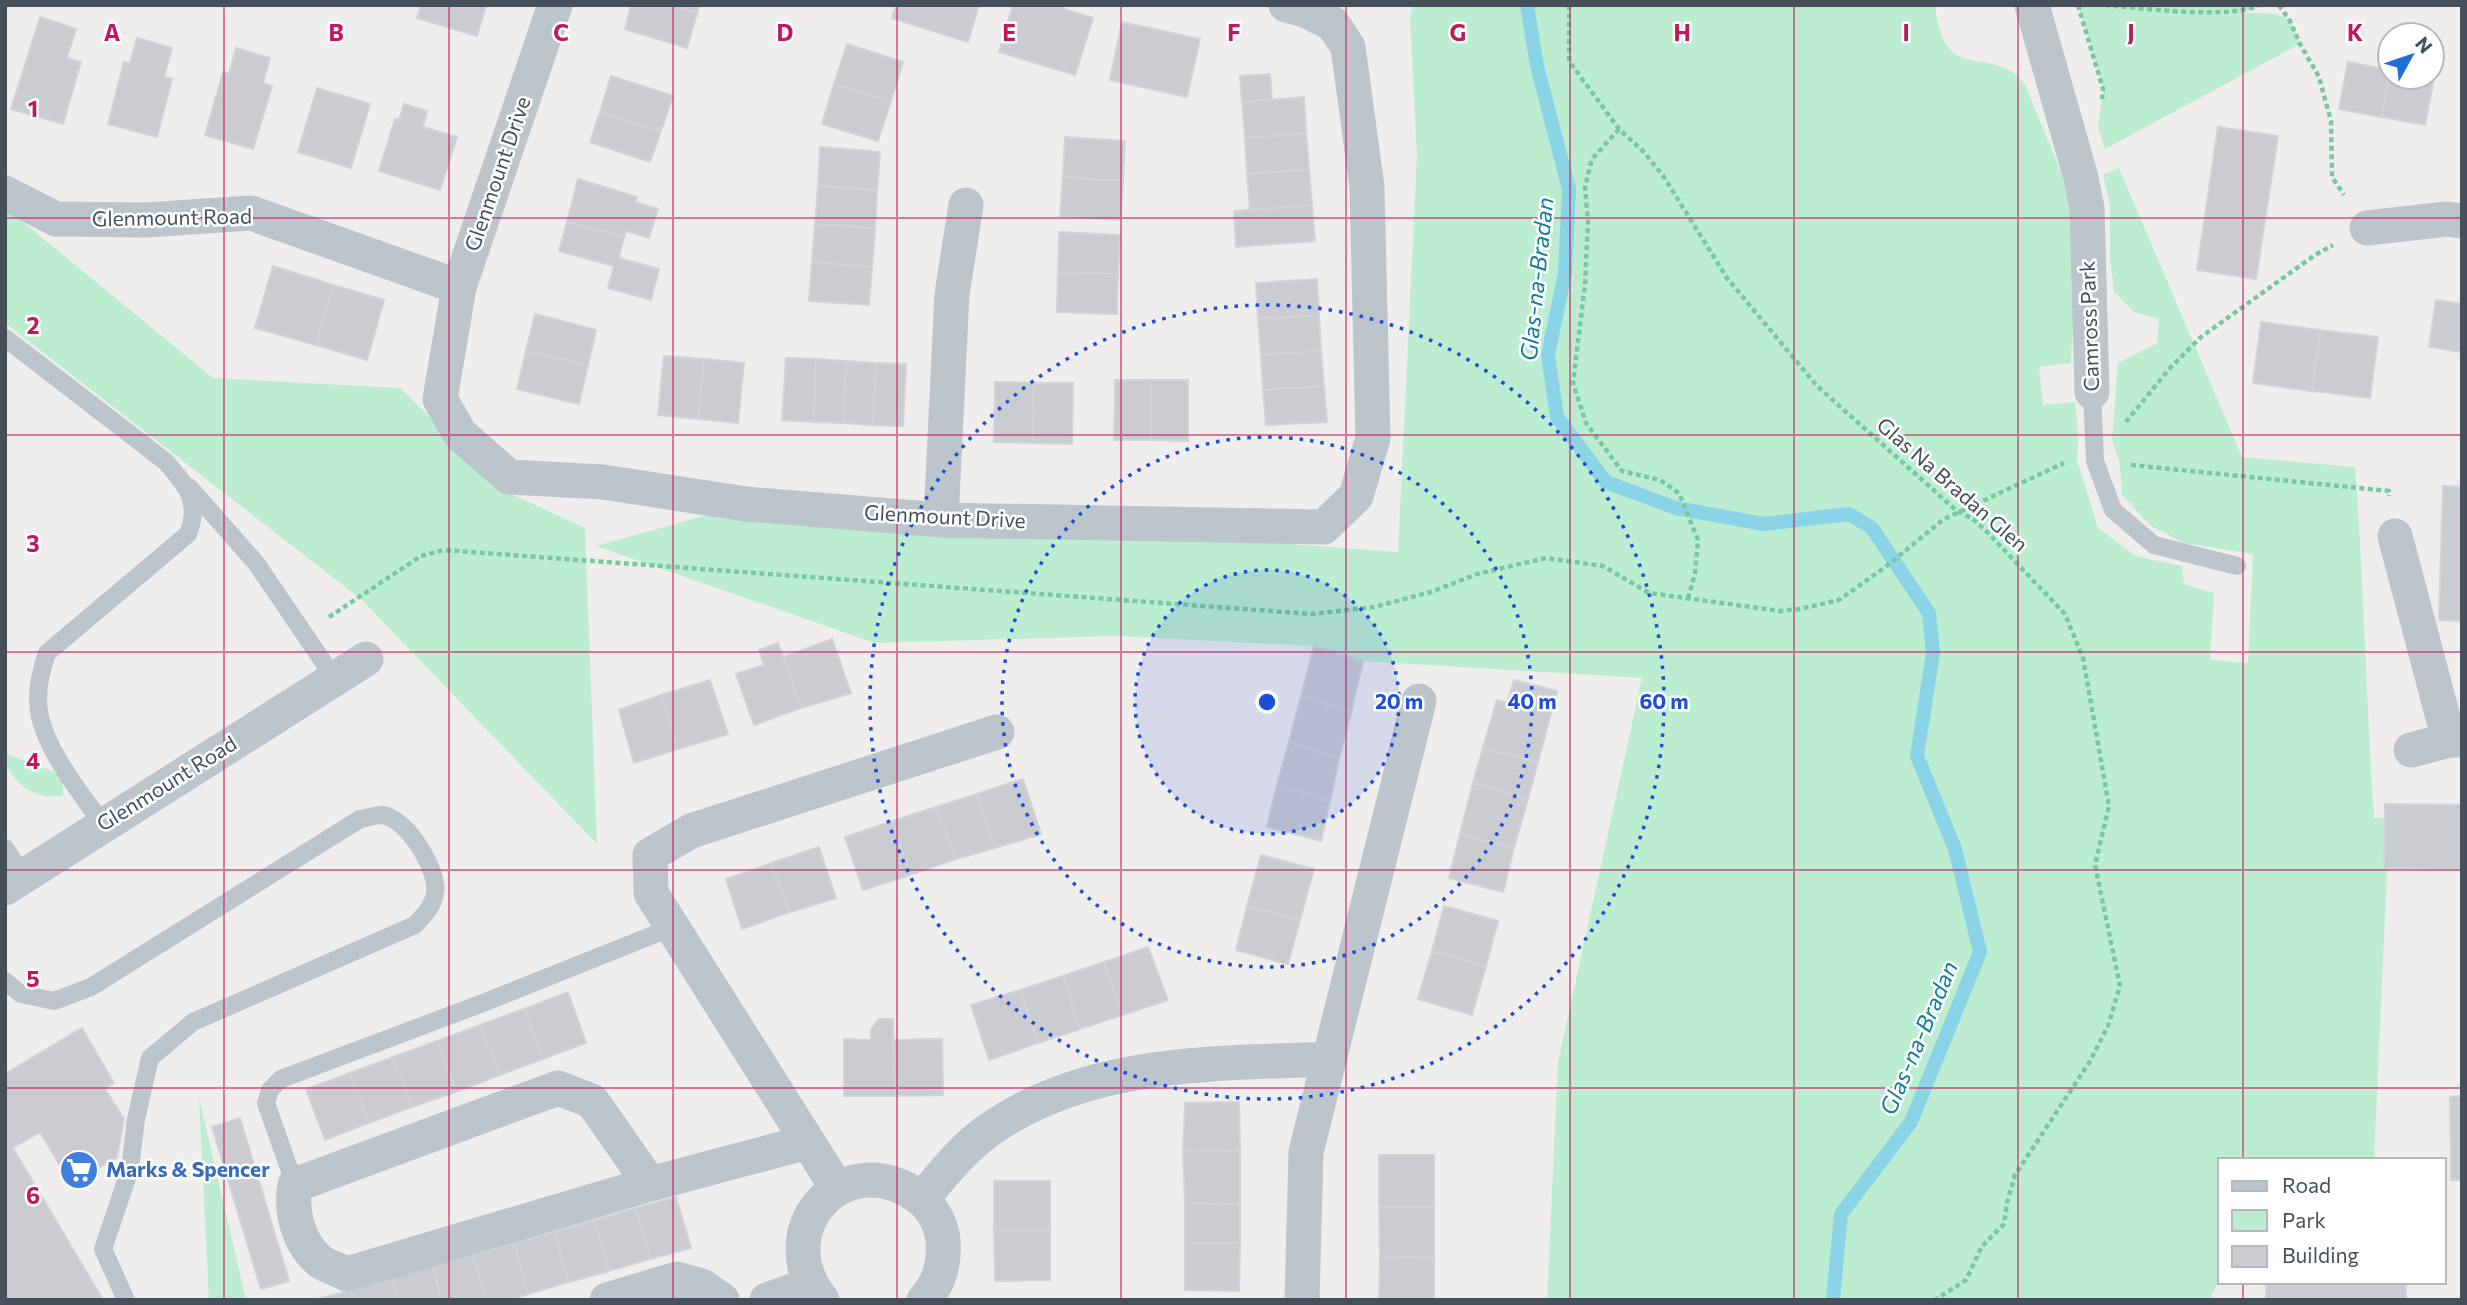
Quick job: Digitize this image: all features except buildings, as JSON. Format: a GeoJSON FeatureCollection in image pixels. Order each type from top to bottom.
{"type":"FeatureCollection","features":[{"type":"Feature","properties":{"kind":"street","name":"Glenmount Drive"},"geometry":{"type":"LineString","coordinates":[[555,5],[459,287],[440,399],[460,433],[509,477],[603,482],[746,504],[941,520],[1324,527],[1356,496],[1373,438],[1367,187],[1348,47],[1333,24],[1307,11],[1286,5]]}},
{"type":"Feature","properties":{"kind":"street","name":"Camross Park"},"geometry":{"type":"LineString","coordinates":[[2032,5],[2087,208],[2092,392]]}},
{"type":"Feature","properties":{"kind":"street","name":"Glenmount Road"},"geometry":{"type":"LineString","coordinates":[[5,192],[55,219],[146,220],[251,213],[459,287]]}},
{"type":"Feature","properties":{"kind":"street"},"geometry":{"type":"LineString","coordinates":[[941,520],[952,294],[966,205]]}},
{"type":"Feature","properties":{"kind":"street"},"geometry":{"type":"LineString","coordinates":[[2367,228],[2447,219],[2462,221]]}},
{"type":"Feature","properties":{"kind":"street"},"geometry":{"type":"LineString","coordinates":[[2395,536],[2455,740],[2411,750]]}},
{"type":"Feature","properties":{"kind":"street","name":"Glenmount Road"},"geometry":{"type":"LineString","coordinates":[[11,870],[103,825],[366,659]]}},
{"type":"Feature","properties":{"kind":"street"},"geometry":{"type":"LineString","coordinates":[[1302,1300],[1306,1152],[1419,701]]}},
{"type":"Feature","properties":{"kind":"street"},"geometry":{"type":"LineString","coordinates":[[837,1188],[651,893],[650,855],[691,831],[997,732]]}},
{"type":"Feature","properties":{"kind":"street"},"geometry":{"type":"LineString","coordinates":[[922,1199],[949,1167],[989,1130],[1045,1099],[1125,1073],[1192,1065],[1329,1059]]}},
{"type":"Feature","properties":{"kind":"street"},"geometry":{"type":"LineString","coordinates":[[650,1184],[592,1101],[558,1088],[295,1185],[292,1201],[303,1244],[322,1263],[347,1274],[650,1184],[807,1142]]}},
{"type":"Feature","properties":{"kind":"street"},"geometry":{"type":"LineString","coordinates":[[767,1300],[819,1296],[804,1267],[804,1231],[822,1199],[837,1188],[859,1180],[882,1179],[904,1186],[922,1199],[935,1216],[943,1235],[945,1255],[935,1292]]}},
{"type":"Feature","properties":{"kind":"street"},"geometry":{"type":"LineString","coordinates":[[607,1300],[677,1279],[702,1286],[722,1300]]}},
{"type":"Feature","properties":{"kind":"lane"},"geometry":{"type":"LineString","coordinates":[[5,338],[166,462],[256,563],[335,679]]}},
{"type":"Feature","properties":{"kind":"lane","name":"Camross Park"},"geometry":{"type":"LineString","coordinates":[[2092,392],[2095,461],[2113,510],[2154,545],[2237,566]]}},
{"type":"Feature","properties":{"kind":"lane"},"geometry":{"type":"LineString","coordinates":[[103,825],[58,760],[40,716],[39,676],[47,653],[188,534],[194,519],[193,504],[187,486],[166,462]]}},
{"type":"Feature","properties":{"kind":"lane"},"geometry":{"type":"LineString","coordinates":[[5,982],[21,994],[54,1001],[91,987],[360,819],[383,815],[401,824],[415,840],[432,869],[436,891],[429,910],[415,925],[193,1022],[150,1058],[136,1119],[130,1169],[103,1249],[127,1300]]}},
{"type":"Feature","properties":{"kind":"lane"},"geometry":{"type":"LineString","coordinates":[[295,1185],[266,1102],[270,1090],[281,1079],[483,1003],[673,927]]}},
{"type":"Feature","properties":{"kind":"path","name":"Glas Na Bradan Glen"},"geometry":{"type":"LineString","coordinates":[[1569,5],[1569,61],[1619,129],[1643,151],[1664,177],[1727,278],[1817,386],[1957,511],[1980,525],[2065,614],[2084,658],[2109,806],[2095,865],[2120,986],[2108,1026],[2089,1063],[2015,1175],[2004,1224],[1982,1246],[1966,1280],[1935,1300]]}},
{"type":"Feature","properties":{"kind":"path"},"geometry":{"type":"LineString","coordinates":[[2105,5],[2179,11],[2243,12],[2259,5]]}},
{"type":"Feature","properties":{"kind":"path"},"geometry":{"type":"LineString","coordinates":[[2095,461],[2170,368],[2202,337],[2315,255],[2367,228],[2332,177],[2331,121],[2319,77],[2279,5]]}},
{"type":"Feature","properties":{"kind":"path"},"geometry":{"type":"LineString","coordinates":[[1619,129],[1592,159],[1585,187],[1588,222],[1585,284],[1573,383],[1586,423],[1622,471],[1660,480],[1679,493],[1698,540],[1695,573],[1688,599]]}},
{"type":"Feature","properties":{"kind":"path"},"geometry":{"type":"LineString","coordinates":[[306,634],[421,556],[444,550],[1312,614],[1374,607],[1431,592],[1477,574],[1546,558],[1603,566],[1649,593],[1780,611],[1801,609],[1839,600],[1957,511],[2056,465],[2077,460],[2389,491],[2395,536]]}},
{"type":"Feature","properties":{"kind":"green space"},"geometry":{"type":"Polygon","coordinates":[[[1413,5],[1935,5],[1940,31],[1948,47],[1959,56],[1998,65],[2012,72],[2025,84],[2066,191],[2075,245],[2071,363],[2039,367],[2043,405],[2075,402],[2077,460],[2098,528],[2136,556],[2182,566],[2184,584],[2214,593],[2210,660],[2248,663],[2253,554],[2184,543],[2151,526],[2122,495],[2120,464],[2112,440],[2118,363],[2157,343],[2159,319],[2134,312],[2114,292],[2110,257],[2110,206],[2103,175],[2119,168],[2242,457],[2355,467],[2374,818],[2384,818],[2388,851],[2374,1158],[2218,1158],[2218,1283],[2209,1300],[1547,1300],[1558,1062],[1642,678],[1363,661],[1314,646],[1115,636],[875,643],[596,546],[746,504],[1398,552],[1417,156],[1410,17],[1413,5]]]}},
{"type":"Feature","properties":{"kind":"green space"},"geometry":{"type":"Polygon","coordinates":[[[2078,5],[2259,5],[2244,12],[2275,14],[2286,18],[2300,44],[2105,149],[2098,128],[2103,89],[2078,5]]]}},
{"type":"Feature","properties":{"kind":"green space"},"geometry":{"type":"Polygon","coordinates":[[[5,203],[23,222],[213,378],[400,388],[505,491],[585,528],[597,844],[362,600],[5,323],[5,203]]]}},
{"type":"Feature","properties":{"kind":"green space"},"geometry":{"type":"Polygon","coordinates":[[[5,753],[62,775],[63,795],[43,796],[24,787],[10,772],[5,753]]]}},
{"type":"Feature","properties":{"kind":"green space"},"geometry":{"type":"Polygon","coordinates":[[[199,1098],[246,1300],[209,1300],[199,1098]]]}},
{"type":"Feature","properties":{"kind":"waterway","name":"Glas-na-Bradan"},"geometry":{"type":"LineString","coordinates":[[1527,5],[1537,66],[1569,189],[1565,273],[1548,355],[1557,417],[1606,482],[1676,508],[1764,524],[1849,514],[1872,528],[1929,613],[1933,653],[1917,756],[1955,849],[1980,952],[1911,1122],[1841,1214],[1833,1300]]}},
{"type":"Feature","properties":{"kind":"place","name":"Marks & Spencer"},"geometry":{"type":"Point","coordinates":[79,1170]}}]}
